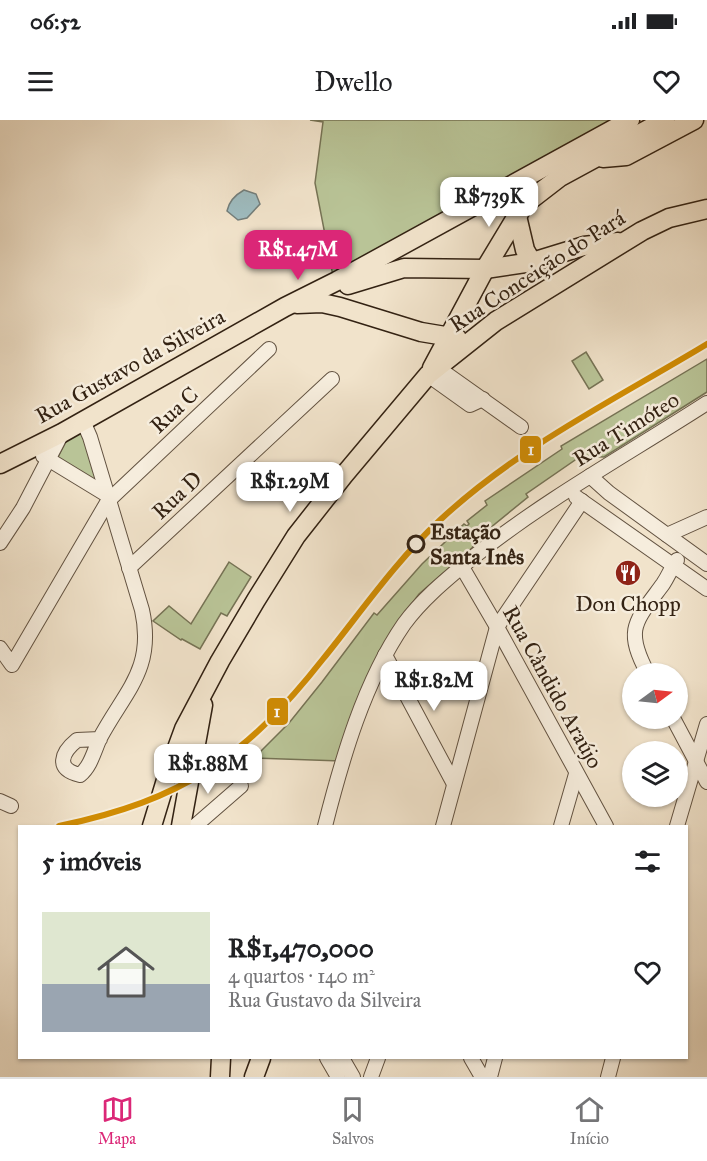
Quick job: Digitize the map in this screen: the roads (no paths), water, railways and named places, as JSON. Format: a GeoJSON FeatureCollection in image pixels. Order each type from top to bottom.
{"type":"FeatureCollection","features":[{"type":"Feature","properties":{"kind":"main road","name":"Rua Gustavo da Silveira"},"geometry":{"type":"LineString","coordinates":[[0,464],[62,433],[292,304],[630,120]]}},
{"type":"Feature","properties":{"kind":"main road"},"geometry":{"type":"LineString","coordinates":[[433,371],[448,337],[485,268],[517,216],[534,196],[560,177],[665,120]]}},
{"type":"Feature","properties":{"kind":"main road"},"geometry":{"type":"LineString","coordinates":[[593,159],[626,156],[694,120]]}},
{"type":"Feature","properties":{"kind":"main road","name":"Rua Conceição do Pará"},"geometry":{"type":"LineString","coordinates":[[152,825],[184,729],[205,689],[296,536],[344,475],[433,371],[496,321],[625,241],[669,218],[707,209]]}},
{"type":"Feature","properties":{"kind":"main road"},"geometry":{"type":"LineString","coordinates":[[517,216],[525,250],[532,262]]}},
{"type":"Feature","properties":{"kind":"main road"},"geometry":{"type":"LineString","coordinates":[[292,304],[404,268],[485,268],[532,262],[584,246],[625,241]]}},
{"type":"Feature","properties":{"kind":"main road"},"geometry":{"type":"LineString","coordinates":[[292,304],[322,303],[422,332],[471,340]]}},
{"type":"Feature","properties":{"kind":"main road"},"geometry":{"type":"LineString","coordinates":[[422,332],[429,347],[433,371]]}},
{"type":"Feature","properties":{"kind":"main road"},"geometry":{"type":"LineString","coordinates":[[181,825],[205,689]]}},
{"type":"Feature","properties":{"kind":"main road"},"geometry":{"type":"LineString","coordinates":[[220,1077],[221,1059]]}},
{"type":"Feature","properties":{"kind":"main road"},"geometry":{"type":"LineString","coordinates":[[254,1077],[261,1059]]}},
{"type":"Feature","properties":{"kind":"street","name":"Rua C"},"geometry":{"type":"LineString","coordinates":[[0,648],[12,665],[108,498],[269,349]]}},
{"type":"Feature","properties":{"kind":"street"},"geometry":{"type":"LineString","coordinates":[[433,371],[470,405],[483,399],[521,427]]}},
{"type":"Feature","properties":{"kind":"street","name":"Rua D"},"geometry":{"type":"LineString","coordinates":[[129,568],[332,379]]}},
{"type":"Feature","properties":{"kind":"street","name":"Rua Timóteo"},"geometry":{"type":"LineString","coordinates":[[325,825],[365,696],[385,655],[418,607],[504,532],[707,403]]}},
{"type":"Feature","properties":{"kind":"street"},"geometry":{"type":"LineString","coordinates":[[83,421],[90,436],[142,610],[147,640],[134,684],[100,739]]}},
{"type":"Feature","properties":{"kind":"street"},"geometry":{"type":"LineString","coordinates":[[0,543],[23,508],[62,433]]}},
{"type":"Feature","properties":{"kind":"street"},"geometry":{"type":"LineString","coordinates":[[31,448],[108,498]]}},
{"type":"Feature","properties":{"kind":"street"},"geometry":{"type":"LineString","coordinates":[[590,476],[707,564]]}},
{"type":"Feature","properties":{"kind":"street"},"geometry":{"type":"LineString","coordinates":[[567,491],[707,590]]}},
{"type":"Feature","properties":{"kind":"street"},"geometry":{"type":"LineString","coordinates":[[443,825],[497,627],[582,501]]}},
{"type":"Feature","properties":{"kind":"street"},"geometry":{"type":"LineString","coordinates":[[667,535],[707,517]]}},
{"type":"Feature","properties":{"kind":"street"},"geometry":{"type":"LineString","coordinates":[[642,663],[637,653],[634,633],[637,619],[671,573],[673,565],[685,548]]}},
{"type":"Feature","properties":{"kind":"street","name":"Rua Cândido Araújo"},"geometry":{"type":"LineString","coordinates":[[462,567],[605,825]]}},
{"type":"Feature","properties":{"kind":"street"},"geometry":{"type":"LineString","coordinates":[[385,655],[454,784]]}},
{"type":"Feature","properties":{"kind":"street"},"geometry":{"type":"LineString","coordinates":[[677,825],[707,724]]}},
{"type":"Feature","properties":{"kind":"street"},"geometry":{"type":"LineString","coordinates":[[679,729],[707,782]]}},
{"type":"Feature","properties":{"kind":"street"},"geometry":{"type":"LineString","coordinates":[[561,825],[576,774]]}},
{"type":"Feature","properties":{"kind":"street"},"geometry":{"type":"LineString","coordinates":[[196,825],[241,786]]}},
{"type":"Feature","properties":{"kind":"street"},"geometry":{"type":"LineString","coordinates":[[328,1059],[338,1077]]}},
{"type":"Feature","properties":{"kind":"street"},"geometry":{"type":"LineString","coordinates":[[343,1059],[352,1077]]}},
{"type":"Feature","properties":{"kind":"street"},"geometry":{"type":"LineString","coordinates":[[371,1077],[378,1059]]}},
{"type":"Feature","properties":{"kind":"street"},"geometry":{"type":"LineString","coordinates":[[472,1059],[482,1077]]}},
{"type":"Feature","properties":{"kind":"street"},"geometry":{"type":"LineString","coordinates":[[490,1077],[495,1059]]}},
{"type":"Feature","properties":{"kind":"street"},"geometry":{"type":"LineString","coordinates":[[608,1077],[613,1059]]}},
{"type":"Feature","properties":{"kind":"water"},"geometry":{"type":"Polygon","coordinates":[[[244,190],[256,194],[260,204],[247,218],[238,220],[227,211],[233,199],[244,190]]]}},
{"type":"Feature","properties":{"kind":"place","name":"Estação Santa Inês"},"geometry":{"type":"Point","coordinates":[416,544]}},
{"type":"Feature","properties":{"kind":"place","name":"Don Chopp"},"geometry":{"type":"Point","coordinates":[628,573]}}]}
